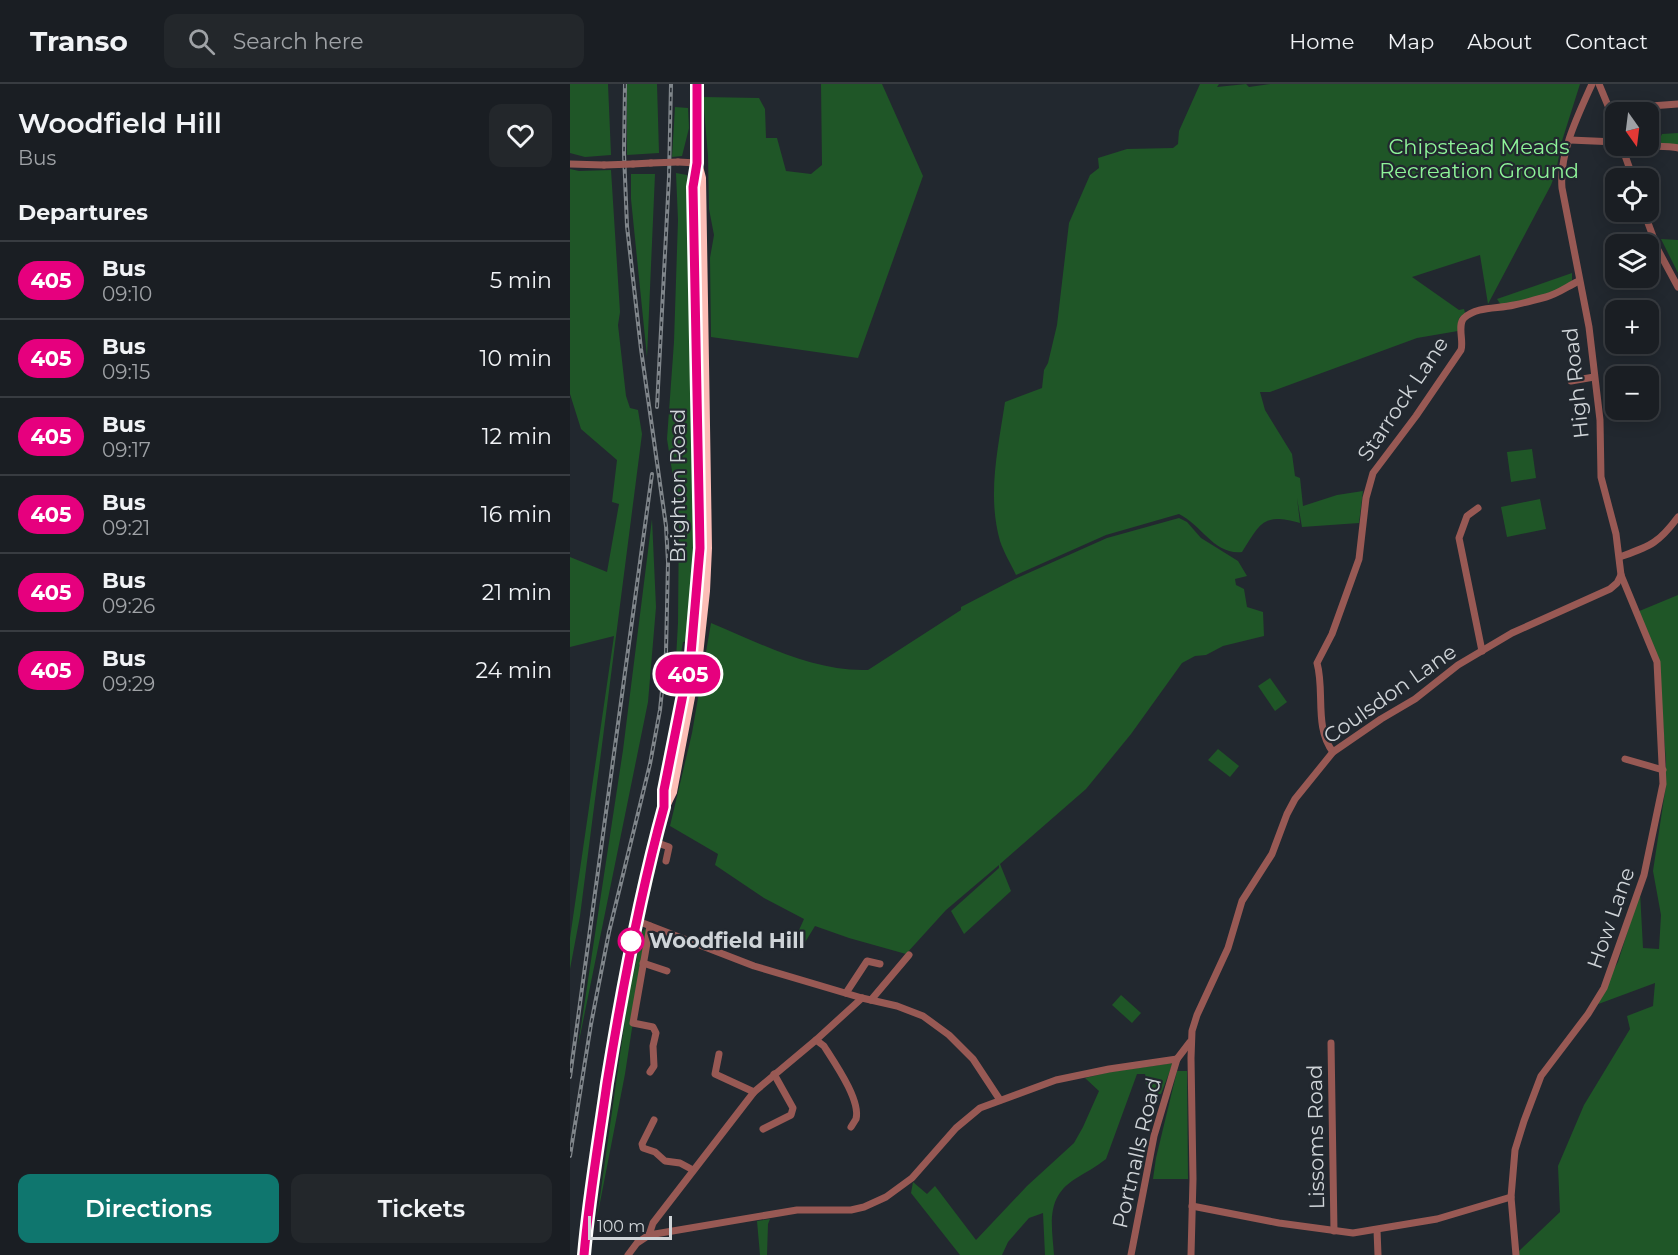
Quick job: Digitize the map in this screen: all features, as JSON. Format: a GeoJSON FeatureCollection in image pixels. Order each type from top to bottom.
{"type":"FeatureCollection","features":[{"type":"Feature","properties":{"kind":"highway","name":"Brighton Road"},"geometry":{"type":"LineString","coordinates":[[585,1255],[588,1212],[622,990],[635,920],[664,807],[664,790],[691,654],[700,548],[693,187],[697,163],[697,84]]}},
{"type":"Feature","properties":{"kind":"street","name":"High Road"},"geometry":{"type":"LineString","coordinates":[[1592,84],[1570,140],[1561,179],[1589,327],[1600,420],[1601,477],[1616,534],[1621,575]]}},
{"type":"Feature","properties":{"kind":"street"},"geometry":{"type":"LineString","coordinates":[[1599,84],[1607,102]]}},
{"type":"Feature","properties":{"kind":"street"},"geometry":{"type":"LineString","coordinates":[[1659,105],[1678,104]]}},
{"type":"Feature","properties":{"kind":"street"},"geometry":{"type":"LineString","coordinates":[[1570,140],[1605,142]]}},
{"type":"Feature","properties":{"kind":"street"},"geometry":{"type":"LineString","coordinates":[[1659,147],[1678,148]]}},
{"type":"Feature","properties":{"kind":"street"},"geometry":{"type":"LineString","coordinates":[[570,164],[574,166],[697,163]]}},
{"type":"Feature","properties":{"kind":"street"},"geometry":{"type":"LineString","coordinates":[[1648,222],[1658,250],[1678,287]]}},
{"type":"Feature","properties":{"kind":"street","name":"Starrock Lane"},"geometry":{"type":"LineString","coordinates":[[1333,753],[1328,746],[1324,730],[1320,698],[1321,679],[1317,663],[1332,634],[1359,559],[1366,498],[1373,473],[1416,416],[1461,350],[1463,343],[1461,324],[1464,318],[1476,311],[1512,306],[1549,297],[1580,281]]}},
{"type":"Feature","properties":{"kind":"street"},"geometry":{"type":"LineString","coordinates":[[1571,381],[1594,377]]}},
{"type":"Feature","properties":{"kind":"street"},"geometry":{"type":"LineString","coordinates":[[1478,507],[1467,516],[1459,538],[1482,651]]}},
{"type":"Feature","properties":{"kind":"street"},"geometry":{"type":"LineString","coordinates":[[1620,557],[1655,543],[1666,534],[1678,517]]}},
{"type":"Feature","properties":{"kind":"street","name":"Coulsdon Lane"},"geometry":{"type":"LineString","coordinates":[[1191,1255],[1191,1039],[1197,1015],[1228,948],[1242,902],[1272,854],[1295,799],[1326,758],[1381,719],[1415,699],[1453,668],[1512,633],[1610,589],[1621,575]]}},
{"type":"Feature","properties":{"kind":"street","name":"How Lane"},"geometry":{"type":"LineString","coordinates":[[1516,1255],[1511,1197],[1515,1150],[1541,1076],[1588,1014],[1604,988],[1644,875],[1663,784],[1657,662],[1621,575]]}},
{"type":"Feature","properties":{"kind":"street"},"geometry":{"type":"LineString","coordinates":[[1625,759],[1663,770]]}},
{"type":"Feature","properties":{"kind":"street"},"geometry":{"type":"LineString","coordinates":[[654,842],[669,847],[666,861]]}},
{"type":"Feature","properties":{"kind":"street"},"geometry":{"type":"LineString","coordinates":[[635,920],[754,966],[923,1016],[949,1035],[973,1059],[1000,1100]]}},
{"type":"Feature","properties":{"kind":"street"},"geometry":{"type":"LineString","coordinates":[[650,926],[633,1023],[656,1025],[652,1047],[654,1066],[650,1072]]}},
{"type":"Feature","properties":{"kind":"street"},"geometry":{"type":"LineString","coordinates":[[871,1000],[909,955]]}},
{"type":"Feature","properties":{"kind":"street"},"geometry":{"type":"LineString","coordinates":[[846,993],[867,961],[880,964]]}},
{"type":"Feature","properties":{"kind":"street"},"geometry":{"type":"LineString","coordinates":[[643,963],[667,971]]}},
{"type":"Feature","properties":{"kind":"street"},"geometry":{"type":"LineString","coordinates":[[649,1234],[653,1223],[754,1092],[862,998]]}},
{"type":"Feature","properties":{"kind":"street","name":"Coulsdon Lane"},"geometry":{"type":"LineString","coordinates":[[1177,1059],[1191,1039]]}},
{"type":"Feature","properties":{"kind":"street"},"geometry":{"type":"LineString","coordinates":[[816,1040],[824,1046],[854,1098],[856,1119],[851,1127]]}},
{"type":"Feature","properties":{"kind":"street","name":"Lissoms Road"},"geometry":{"type":"LineString","coordinates":[[1331,1043],[1334,1231]]}},
{"type":"Feature","properties":{"kind":"street"},"geometry":{"type":"LineString","coordinates":[[719,1054],[715,1074],[754,1092]]}},
{"type":"Feature","properties":{"kind":"street"},"geometry":{"type":"LineString","coordinates":[[628,1255],[637,1243],[649,1234],[797,1210],[851,1210],[864,1207],[886,1197],[912,1178],[956,1128],[980,1108],[1056,1080],[1108,1069],[1177,1059]]}},
{"type":"Feature","properties":{"kind":"street","name":"Portnalls Road"},"geometry":{"type":"LineString","coordinates":[[1131,1255],[1154,1136],[1177,1059]]}},
{"type":"Feature","properties":{"kind":"street"},"geometry":{"type":"LineString","coordinates":[[763,1129],[793,1118],[793,1108],[774,1074]]}},
{"type":"Feature","properties":{"kind":"street"},"geometry":{"type":"LineString","coordinates":[[654,1120],[642,1144],[643,1148],[655,1152],[665,1161],[680,1163],[693,1170]]}},
{"type":"Feature","properties":{"kind":"street"},"geometry":{"type":"LineString","coordinates":[[1192,1206],[1353,1233],[1437,1219],[1511,1197]]}},
{"type":"Feature","properties":{"kind":"street"},"geometry":{"type":"LineString","coordinates":[[1377,1230],[1378,1255]]}},
{"type":"Feature","properties":{"kind":"green space"},"geometry":{"type":"Polygon","coordinates":[[[570,84],[608,84],[611,155],[585,157],[570,153],[570,84]]]}},
{"type":"Feature","properties":{"kind":"green space"},"geometry":{"type":"Polygon","coordinates":[[[627,84],[657,84],[659,153],[627,155],[627,84]]]}},
{"type":"Feature","properties":{"kind":"green space"},"geometry":{"type":"Polygon","coordinates":[[[821,84],[882,84],[923,176],[858,358],[711,337],[710,258],[714,235],[709,209],[708,156],[703,97],[759,98],[765,109],[766,138],[777,138],[786,171],[811,174],[822,165],[821,84]]]}},
{"type":"Feature","properties":{"kind":"green space","name":"Chipstead Meads Recreation Ground"},"geometry":{"type":"Polygon","coordinates":[[[1200,84],[1219,84],[1217,87],[1246,84],[1249,87],[1270,84],[1580,84],[1551,185],[1488,304],[1480,255],[1412,277],[1459,310],[1464,309],[1465,313],[1459,318],[1458,331],[1417,338],[1270,392],[1260,392],[1265,410],[1292,454],[1295,476],[1300,478],[1303,506],[1337,495],[1363,491],[1359,523],[1302,527],[1297,498],[1300,523],[1270,520],[1259,527],[1242,552],[1232,552],[1216,544],[1179,514],[1106,535],[1016,575],[1000,541],[996,524],[994,489],[999,437],[1005,402],[1042,388],[1044,370],[1048,363],[1057,325],[1069,223],[1090,175],[1099,168],[1098,158],[1127,149],[1173,148],[1178,144],[1179,131],[1200,84]]]}},
{"type":"Feature","properties":{"kind":"green space"},"geometry":{"type":"Polygon","coordinates":[[[675,107],[688,108],[689,128],[682,156],[672,157],[675,107]]]}},
{"type":"Feature","properties":{"kind":"green space"},"geometry":{"type":"Polygon","coordinates":[[[1678,133],[1678,150],[1659,142],[1662,134],[1678,133]]]}},
{"type":"Feature","properties":{"kind":"green space"},"geometry":{"type":"Polygon","coordinates":[[[570,169],[611,170],[620,312],[618,325],[626,396],[630,408],[638,410],[642,434],[580,916],[570,969],[570,938],[614,636],[570,647],[570,557],[607,572],[619,504],[612,502],[617,460],[581,429],[570,394],[570,169]]]}},
{"type":"Feature","properties":{"kind":"green space"},"geometry":{"type":"Polygon","coordinates":[[[676,173],[687,175],[696,547],[689,641],[683,642],[674,694],[678,623],[679,515],[667,439],[674,342],[678,220],[676,173]]]}},
{"type":"Feature","properties":{"kind":"green space"},"geometry":{"type":"Polygon","coordinates":[[[631,174],[655,174],[647,357],[631,199],[631,174]]]}},
{"type":"Feature","properties":{"kind":"green space"},"geometry":{"type":"Polygon","coordinates":[[[1661,239],[1678,240],[1678,273],[1661,239]]]}},
{"type":"Feature","properties":{"kind":"green space"},"geometry":{"type":"Polygon","coordinates":[[[1572,273],[1572,283],[1548,295],[1501,305],[1497,299],[1572,273]]]}},
{"type":"Feature","properties":{"kind":"green space"},"geometry":{"type":"Polygon","coordinates":[[[1532,449],[1536,478],[1511,482],[1507,452],[1532,449]]]}},
{"type":"Feature","properties":{"kind":"green space"},"geometry":{"type":"Polygon","coordinates":[[[1540,499],[1546,529],[1507,537],[1501,507],[1540,499]]]}},
{"type":"Feature","properties":{"kind":"green space"},"geometry":{"type":"Polygon","coordinates":[[[1179,518],[1187,522],[1201,538],[1238,561],[1247,576],[1235,579],[1236,585],[1244,589],[1247,607],[1263,612],[1264,636],[1223,646],[1206,655],[1195,656],[1182,663],[1131,734],[1086,789],[1000,864],[1011,891],[964,934],[951,911],[999,868],[999,865],[946,910],[906,954],[815,926],[804,944],[795,939],[804,919],[764,898],[715,865],[718,854],[670,826],[692,733],[711,623],[807,661],[847,669],[868,670],[961,610],[961,607],[1015,579],[1107,538],[1179,518]]]}},
{"type":"Feature","properties":{"kind":"green space"},"geometry":{"type":"Polygon","coordinates":[[[652,519],[656,607],[648,702],[578,1046],[623,750],[652,519]]]}},
{"type":"Feature","properties":{"kind":"green space"},"geometry":{"type":"Polygon","coordinates":[[[1678,595],[1678,1255],[1518,1255],[1519,1251],[1560,1212],[1558,1166],[1584,1105],[1630,1029],[1627,1016],[1653,1006],[1655,983],[1593,1006],[1618,962],[1640,892],[1643,948],[1659,949],[1661,915],[1653,871],[1666,785],[1666,761],[1658,661],[1637,612],[1678,595]]]}},
{"type":"Feature","properties":{"kind":"green space"},"geometry":{"type":"Polygon","coordinates":[[[1270,678],[1287,702],[1275,711],[1258,686],[1270,678]]]}},
{"type":"Feature","properties":{"kind":"green space"},"geometry":{"type":"Polygon","coordinates":[[[1218,749],[1239,766],[1230,777],[1208,760],[1218,749]]]}},
{"type":"Feature","properties":{"kind":"green space"},"geometry":{"type":"Polygon","coordinates":[[[647,930],[625,1074],[597,1218],[629,991],[641,933],[647,930]]]}},
{"type":"Feature","properties":{"kind":"green space"},"geometry":{"type":"Polygon","coordinates":[[[1121,995],[1141,1013],[1132,1023],[1112,1005],[1121,995]]]}},
{"type":"Feature","properties":{"kind":"green space"},"geometry":{"type":"Polygon","coordinates":[[[1173,1063],[1161,1094],[1148,1094],[1145,1074],[1137,1074],[1106,1159],[1065,1186],[1059,1195],[1052,1213],[1054,1255],[1045,1255],[1043,1213],[1029,1218],[1008,1242],[1002,1255],[960,1255],[911,1193],[913,1182],[927,1194],[935,1186],[976,1240],[1027,1186],[1074,1143],[1099,1091],[1085,1078],[1173,1063]]]}},
{"type":"Feature","properties":{"kind":"green space"},"geometry":{"type":"Polygon","coordinates":[[[1177,1071],[1187,1071],[1188,1179],[1153,1179],[1156,1158],[1177,1071]]]}},
{"type":"Feature","properties":{"kind":"green space"},"geometry":{"type":"Polygon","coordinates":[[[770,1219],[767,1255],[760,1255],[757,1221],[770,1219]]]}},
{"type":"Feature","properties":{"kind":"railway"},"geometry":{"type":"LineString","coordinates":[[570,1156],[591,1024],[609,932],[650,764],[660,710],[666,652],[668,562],[666,526],[641,349],[627,226],[624,153],[625,84]]}},
{"type":"Feature","properties":{"kind":"railway"},"geometry":{"type":"LineString","coordinates":[[657,407],[669,177],[671,84]]}},
{"type":"Feature","properties":{"kind":"railway"},"geometry":{"type":"LineString","coordinates":[[570,1077],[652,474]]}},
{"type":"Feature","properties":{"kind":"bus line","name":"405"},"geometry":{"type":"LineString","coordinates":[[584,1255],[588,1212],[622,990],[635,920],[664,807],[664,790],[691,654],[696,608],[700,548],[693,187],[697,163],[697,84]]}},
{"type":"Feature","properties":{"kind":"place","name":"Woodfield Hill"},"geometry":{"type":"Point","coordinates":[631,941]}}]}
